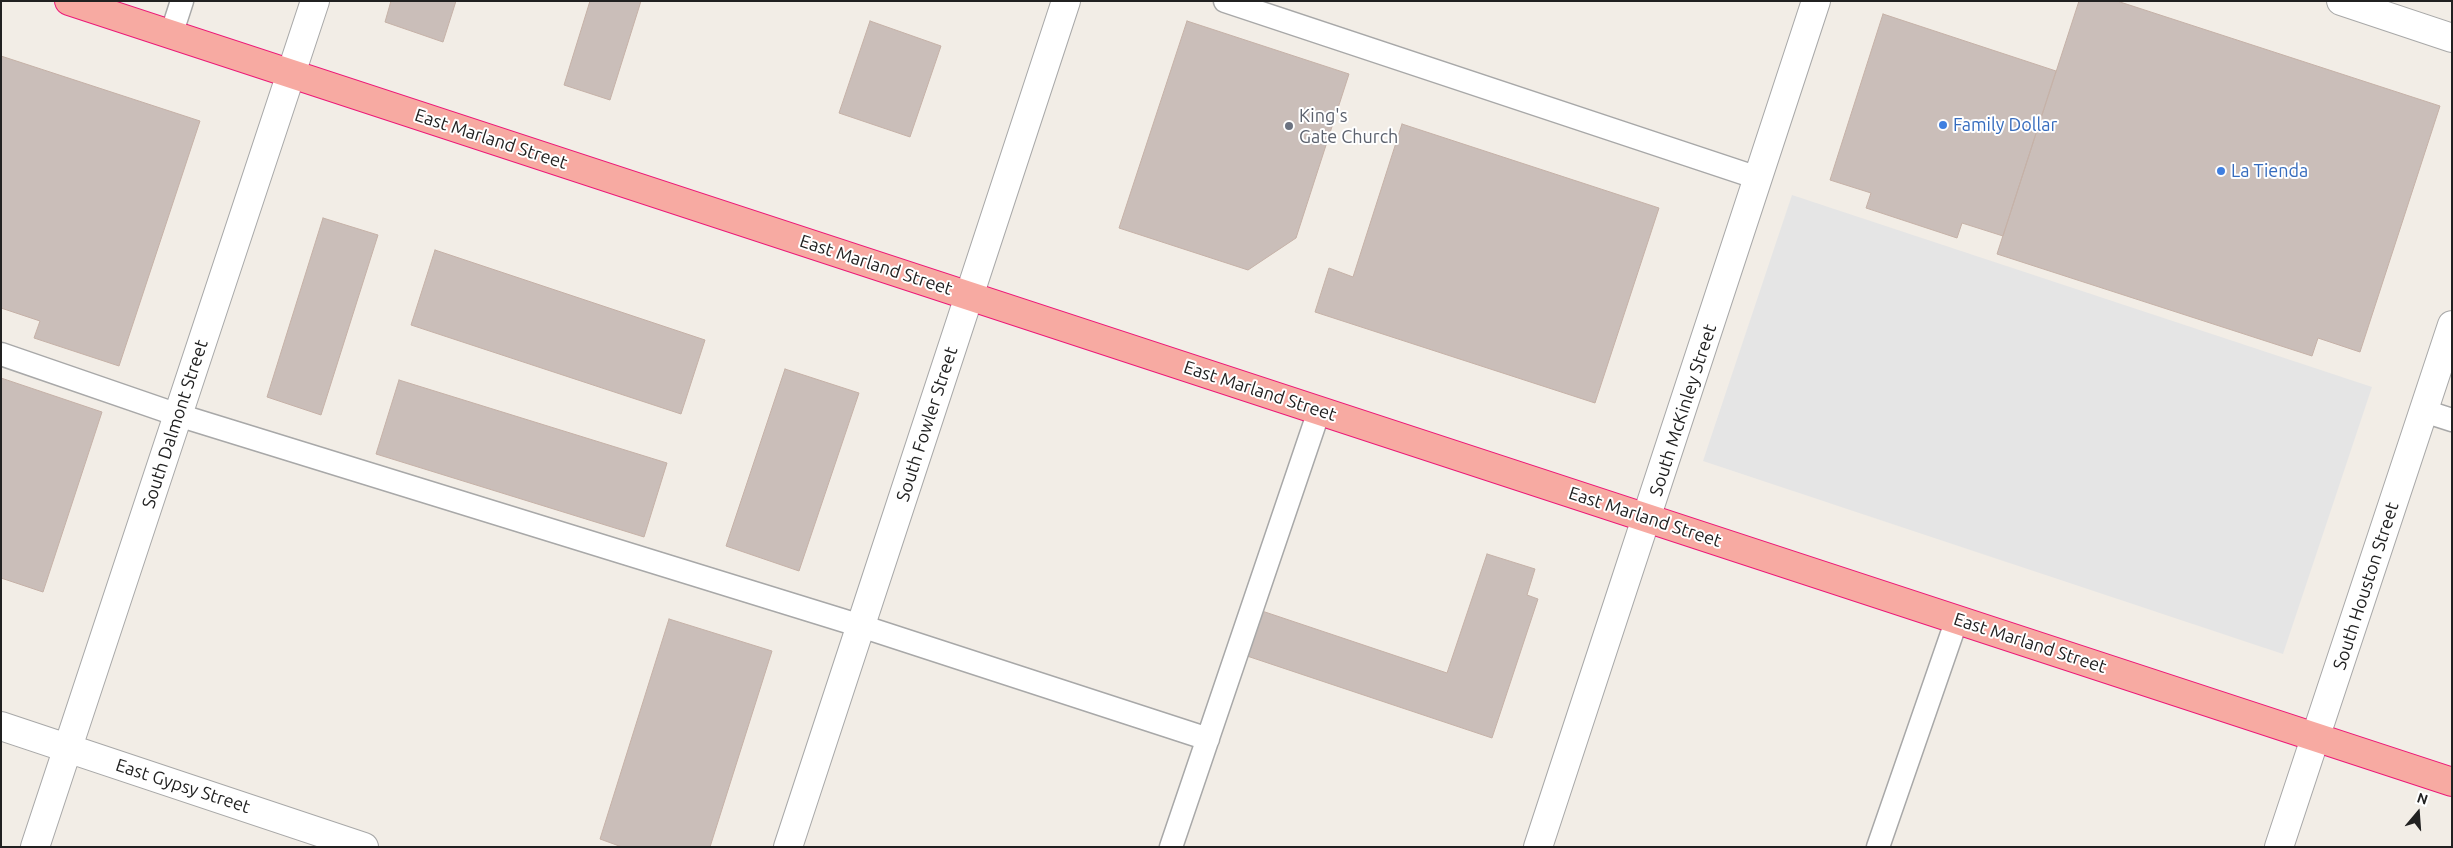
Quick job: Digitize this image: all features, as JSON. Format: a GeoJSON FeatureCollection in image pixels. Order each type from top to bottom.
{"type":"FeatureCollection","features":[{"type":"Feature","properties":{"kind":"highway","name":"East Marland Street"},"geometry":{"type":"LineString","coordinates":[[69,1],[2452,782]]}},
{"type":"Feature","properties":{"kind":"street","name":"South Dalmont Street"},"geometry":{"type":"LineString","coordinates":[[35,847],[315,1]]}},
{"type":"Feature","properties":{"kind":"street","name":"South Fowler Street"},"geometry":{"type":"LineString","coordinates":[[788,847],[1066,1]]}},
{"type":"Feature","properties":{"kind":"street","name":"South McKinley Street"},"geometry":{"type":"LineString","coordinates":[[1538,847],[1816,1]]}},
{"type":"Feature","properties":{"kind":"street"},"geometry":{"type":"LineString","coordinates":[[2341,1],[2452,38]]}},
{"type":"Feature","properties":{"kind":"street","name":"South Houston Street"},"geometry":{"type":"LineString","coordinates":[[2279,847],[2452,325]]}},
{"type":"Feature","properties":{"kind":"street","name":"East Gypsy Street"},"geometry":{"type":"LineString","coordinates":[[1,726],[364,847]]}},
{"type":"Feature","properties":{"kind":"lane"},"geometry":{"type":"LineString","coordinates":[[171,35],[182,1]]}},
{"type":"Feature","properties":{"kind":"lane"},"geometry":{"type":"LineString","coordinates":[[1225,1],[1758,178]]}},
{"type":"Feature","properties":{"kind":"lane"},"geometry":{"type":"LineString","coordinates":[[1,354],[178,415],[861,626],[1208,738]]}},
{"type":"Feature","properties":{"kind":"lane"},"geometry":{"type":"LineString","coordinates":[[2424,410],[2452,420]]}},
{"type":"Feature","properties":{"kind":"lane"},"geometry":{"type":"LineString","coordinates":[[1171,847],[1319,411]]}},
{"type":"Feature","properties":{"kind":"lane"},"geometry":{"type":"LineString","coordinates":[[1878,847],[1957,619]]}},
{"type":"Feature","properties":{"kind":"shaded area"},"geometry":{"type":"Polygon","coordinates":[[[1792,195],[2372,387],[2283,654],[1703,461],[1792,195]]]}},
{"type":"Feature","properties":{"kind":"building"},"geometry":{"type":"Polygon","coordinates":[[[391,1],[456,1],[443,42],[385,22],[391,1]]]}},
{"type":"Feature","properties":{"kind":"building"},"geometry":{"type":"Polygon","coordinates":[[[590,1],[641,1],[610,100],[564,85],[590,1]]]}},
{"type":"Feature","properties":{"kind":"building","name":"La Tienda"},"geometry":{"type":"Polygon","coordinates":[[[2079,1],[2117,1],[2440,106],[2360,352],[2318,338],[2312,356],[1997,254],[2079,1]]]}},
{"type":"Feature","properties":{"kind":"building","name":"Family Dollar"},"geometry":{"type":"Polygon","coordinates":[[[1883,14],[2056,71],[2003,236],[1962,223],[1957,238],[1866,208],[1871,193],[1830,180],[1883,14]]]}},
{"type":"Feature","properties":{"kind":"building"},"geometry":{"type":"Polygon","coordinates":[[[870,21],[941,46],[910,137],[839,113],[870,21]]]}},
{"type":"Feature","properties":{"kind":"building"},"geometry":{"type":"Polygon","coordinates":[[[1187,21],[1349,74],[1296,238],[1248,270],[1119,228],[1187,21]]]}},
{"type":"Feature","properties":{"kind":"building"},"geometry":{"type":"Polygon","coordinates":[[[1,56],[200,121],[119,366],[34,338],[40,321],[1,308],[1,56]]]}},
{"type":"Feature","properties":{"kind":"building"},"geometry":{"type":"Polygon","coordinates":[[[1402,124],[1659,208],[1595,403],[1315,312],[1329,268],[1353,277],[1402,124]]]}},
{"type":"Feature","properties":{"kind":"building"},"geometry":{"type":"Polygon","coordinates":[[[323,218],[378,235],[321,415],[267,397],[323,218]]]}},
{"type":"Feature","properties":{"kind":"building"},"geometry":{"type":"Polygon","coordinates":[[[435,250],[705,340],[681,414],[411,325],[435,250]]]}},
{"type":"Feature","properties":{"kind":"building"},"geometry":{"type":"Polygon","coordinates":[[[785,369],[859,393],[799,571],[726,546],[785,369]]]}},
{"type":"Feature","properties":{"kind":"building"},"geometry":{"type":"Polygon","coordinates":[[[1,378],[102,412],[43,592],[1,578],[1,378]]]}},
{"type":"Feature","properties":{"kind":"building"},"geometry":{"type":"Polygon","coordinates":[[[399,380],[667,463],[644,537],[376,454],[399,380]]]}},
{"type":"Feature","properties":{"kind":"building"},"geometry":{"type":"Polygon","coordinates":[[[1487,554],[1535,569],[1527,595],[1538,599],[1492,738],[1247,656],[1262,611],[1447,673],[1487,554]]]}},
{"type":"Feature","properties":{"kind":"building"},"geometry":{"type":"Polygon","coordinates":[[[669,619],[772,651],[710,847],[622,847],[600,839],[669,619]]]}},
{"type":"Feature","properties":{"kind":"place","name":"Family Dollar"},"geometry":{"type":"Point","coordinates":[1943,125]}},
{"type":"Feature","properties":{"kind":"place","name":"King's Gate Church"},"geometry":{"type":"Point","coordinates":[1289,126]}},
{"type":"Feature","properties":{"kind":"place","name":"La Tienda"},"geometry":{"type":"Point","coordinates":[2221,171]}}]}
